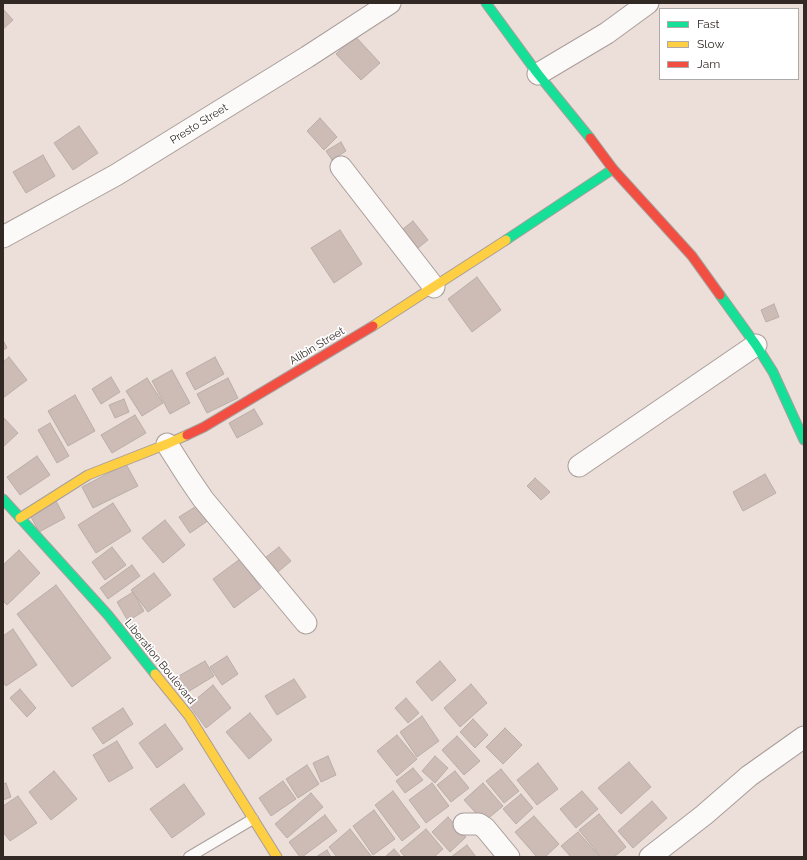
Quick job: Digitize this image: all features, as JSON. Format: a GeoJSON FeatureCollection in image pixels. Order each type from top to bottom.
{"type":"FeatureCollection","features":[{"type":"Feature","properties":{"kind":"street","name":"Presto Street"},"geometry":{"type":"LineString","coordinates":[[3,238],[116,175],[307,57],[390,3]]}},
{"type":"Feature","properties":{"kind":"street"},"geometry":{"type":"LineString","coordinates":[[486,3],[538,74],[613,169],[692,256],[756,345],[773,372],[804,440]]}},
{"type":"Feature","properties":{"kind":"street"},"geometry":{"type":"LineString","coordinates":[[538,74],[607,33],[648,3]]}},
{"type":"Feature","properties":{"kind":"street"},"geometry":{"type":"LineString","coordinates":[[341,167],[434,287]]}},
{"type":"Feature","properties":{"kind":"street","name":"Alibin Street"},"geometry":{"type":"LineString","coordinates":[[9,511],[88,475],[167,444],[204,427],[364,332],[613,169]]}},
{"type":"Feature","properties":{"kind":"street"},"geometry":{"type":"LineString","coordinates":[[579,466],[756,345]]}},
{"type":"Feature","properties":{"kind":"street"},"geometry":{"type":"LineString","coordinates":[[167,444],[203,499],[306,623]]}},
{"type":"Feature","properties":{"kind":"street","name":"Liberation Boulevard"},"geometry":{"type":"LineString","coordinates":[[9,511],[108,615],[189,716],[277,857]]}},
{"type":"Feature","properties":{"kind":"street"},"geometry":{"type":"LineString","coordinates":[[650,857],[704,815],[749,776],[804,737]]}},
{"type":"Feature","properties":{"kind":"street"},"geometry":{"type":"LineString","coordinates":[[464,824],[478,824],[485,828],[509,857]]}},
{"type":"Feature","properties":{"kind":"lane"},"geometry":{"type":"LineString","coordinates":[[189,857],[253,818]]}},
{"type":"Feature","properties":{"kind":"building"},"geometry":{"type":"Polygon","coordinates":[[[3,9],[13,20],[3,29],[3,9]]]}},
{"type":"Feature","properties":{"kind":"building"},"geometry":{"type":"Polygon","coordinates":[[[355,36],[380,63],[361,80],[336,54],[355,36]]]}},
{"type":"Feature","properties":{"kind":"building"},"geometry":{"type":"Polygon","coordinates":[[[320,118],[337,137],[324,150],[307,131],[320,118]]]}},
{"type":"Feature","properties":{"kind":"building"},"geometry":{"type":"Polygon","coordinates":[[[79,126],[98,153],[73,170],[54,143],[79,126]]]}},
{"type":"Feature","properties":{"kind":"building"},"geometry":{"type":"Polygon","coordinates":[[[341,142],[346,151],[332,160],[326,151],[341,142]]]}},
{"type":"Feature","properties":{"kind":"building"},"geometry":{"type":"Polygon","coordinates":[[[43,155],[55,176],[26,193],[13,172],[43,155]]]}},
{"type":"Feature","properties":{"kind":"building"},"geometry":{"type":"Polygon","coordinates":[[[413,221],[428,240],[418,248],[403,229],[413,221]]]}},
{"type":"Feature","properties":{"kind":"building"},"geometry":{"type":"Polygon","coordinates":[[[340,230],[362,264],[334,283],[311,248],[340,230]]]}},
{"type":"Feature","properties":{"kind":"building"},"geometry":{"type":"Polygon","coordinates":[[[477,277],[501,310],[472,332],[448,299],[477,277]]]}},
{"type":"Feature","properties":{"kind":"building"},"geometry":{"type":"Polygon","coordinates":[[[774,304],[779,317],[766,322],[761,310],[774,304]]]}},
{"type":"Feature","properties":{"kind":"building"},"geometry":{"type":"Polygon","coordinates":[[[3,340],[7,348],[3,350],[3,340]]]}},
{"type":"Feature","properties":{"kind":"building"},"geometry":{"type":"Polygon","coordinates":[[[9,357],[27,380],[3,398],[3,362],[9,357]]]}},
{"type":"Feature","properties":{"kind":"building"},"geometry":{"type":"Polygon","coordinates":[[[215,357],[224,374],[195,390],[186,373],[215,357]]]}},
{"type":"Feature","properties":{"kind":"building"},"geometry":{"type":"Polygon","coordinates":[[[172,370],[190,403],[170,414],[152,381],[172,370]]]}},
{"type":"Feature","properties":{"kind":"building"},"geometry":{"type":"Polygon","coordinates":[[[111,377],[120,392],[101,404],[92,389],[111,377]]]}},
{"type":"Feature","properties":{"kind":"building"},"geometry":{"type":"Polygon","coordinates":[[[147,378],[163,403],[142,416],[126,391],[147,378]]]}},
{"type":"Feature","properties":{"kind":"building"},"geometry":{"type":"Polygon","coordinates":[[[228,378],[238,398],[207,413],[197,394],[228,378]]]}},
{"type":"Feature","properties":{"kind":"building"},"geometry":{"type":"Polygon","coordinates":[[[75,395],[95,431],[68,446],[48,411],[75,395]]]}},
{"type":"Feature","properties":{"kind":"building"},"geometry":{"type":"Polygon","coordinates":[[[124,399],[129,412],[115,418],[109,405],[124,399]]]}},
{"type":"Feature","properties":{"kind":"building"},"geometry":{"type":"Polygon","coordinates":[[[254,409],[263,424],[237,438],[229,423],[254,409]]]}},
{"type":"Feature","properties":{"kind":"building"},"geometry":{"type":"Polygon","coordinates":[[[135,415],[146,433],[112,453],[101,435],[135,415]]]}},
{"type":"Feature","properties":{"kind":"building"},"geometry":{"type":"Polygon","coordinates":[[[3,417],[18,433],[3,447],[3,417]]]}},
{"type":"Feature","properties":{"kind":"building"},"geometry":{"type":"Polygon","coordinates":[[[50,423],[69,456],[57,463],[38,430],[50,423]]]}},
{"type":"Feature","properties":{"kind":"building"},"geometry":{"type":"Polygon","coordinates":[[[37,456],[50,475],[20,495],[7,477],[37,456]]]}},
{"type":"Feature","properties":{"kind":"building"},"geometry":{"type":"Polygon","coordinates":[[[126,464],[138,486],[93,508],[82,487],[126,464]]]}},
{"type":"Feature","properties":{"kind":"building"},"geometry":{"type":"Polygon","coordinates":[[[765,474],[776,493],[743,511],[733,492],[765,474]]]}},
{"type":"Feature","properties":{"kind":"building"},"geometry":{"type":"Polygon","coordinates":[[[535,478],[550,492],[541,500],[527,486],[535,478]]]}},
{"type":"Feature","properties":{"kind":"building"},"geometry":{"type":"Polygon","coordinates":[[[56,501],[65,518],[39,532],[30,515],[56,501]]]}},
{"type":"Feature","properties":{"kind":"building"},"geometry":{"type":"Polygon","coordinates":[[[113,503],[131,531],[96,553],[78,525],[113,503]]]}},
{"type":"Feature","properties":{"kind":"building"},"geometry":{"type":"Polygon","coordinates":[[[198,505],[209,520],[190,533],[179,517],[198,505]]]}},
{"type":"Feature","properties":{"kind":"building"},"geometry":{"type":"Polygon","coordinates":[[[165,520],[185,545],[163,563],[142,538],[165,520]]]}},
{"type":"Feature","properties":{"kind":"building"},"geometry":{"type":"Polygon","coordinates":[[[112,547],[126,565],[105,580],[92,562],[112,547]]]}},
{"type":"Feature","properties":{"kind":"building"},"geometry":{"type":"Polygon","coordinates":[[[279,547],[291,561],[273,576],[261,561],[279,547]]]}},
{"type":"Feature","properties":{"kind":"building"},"geometry":{"type":"Polygon","coordinates":[[[19,550],[40,573],[7,605],[3,601],[3,565],[19,550]]]}},
{"type":"Feature","properties":{"kind":"building"},"geometry":{"type":"Polygon","coordinates":[[[240,559],[261,588],[234,608],[213,579],[240,559]]]}},
{"type":"Feature","properties":{"kind":"building"},"geometry":{"type":"Polygon","coordinates":[[[132,565],[140,576],[108,599],[100,588],[132,565]]]}},
{"type":"Feature","properties":{"kind":"building"},"geometry":{"type":"Polygon","coordinates":[[[154,573],[171,595],[148,612],[131,590],[154,573]]]}},
{"type":"Feature","properties":{"kind":"building"},"geometry":{"type":"Polygon","coordinates":[[[56,585],[111,658],[72,687],[17,614],[56,585]]]}},
{"type":"Feature","properties":{"kind":"building"},"geometry":{"type":"Polygon","coordinates":[[[133,592],[144,611],[128,621],[117,602],[133,592]]]}},
{"type":"Feature","properties":{"kind":"building"},"geometry":{"type":"Polygon","coordinates":[[[13,629],[37,665],[6,686],[3,682],[3,636],[13,629]]]}},
{"type":"Feature","properties":{"kind":"building"},"geometry":{"type":"Polygon","coordinates":[[[227,656],[238,674],[222,685],[210,667],[227,656]]]}},
{"type":"Feature","properties":{"kind":"building"},"geometry":{"type":"Polygon","coordinates":[[[205,661],[214,676],[186,693],[177,677],[205,661]]]}},
{"type":"Feature","properties":{"kind":"building"},"geometry":{"type":"Polygon","coordinates":[[[440,661],[456,680],[432,701],[416,682],[440,661]]]}},
{"type":"Feature","properties":{"kind":"building"},"geometry":{"type":"Polygon","coordinates":[[[294,679],[306,697],[277,715],[265,696],[294,679]]]}},
{"type":"Feature","properties":{"kind":"building"},"geometry":{"type":"Polygon","coordinates":[[[471,684],[487,703],[460,727],[444,708],[471,684]]]}},
{"type":"Feature","properties":{"kind":"building"},"geometry":{"type":"Polygon","coordinates":[[[213,685],[231,708],[206,728],[189,705],[213,685]]]}},
{"type":"Feature","properties":{"kind":"building"},"geometry":{"type":"Polygon","coordinates":[[[20,689],[36,708],[27,717],[10,698],[20,689]]]}},
{"type":"Feature","properties":{"kind":"building"},"geometry":{"type":"Polygon","coordinates":[[[406,698],[419,713],[408,723],[395,708],[406,698]]]}},
{"type":"Feature","properties":{"kind":"building"},"geometry":{"type":"Polygon","coordinates":[[[123,708],[133,724],[103,744],[92,728],[123,708]]]}},
{"type":"Feature","properties":{"kind":"building"},"geometry":{"type":"Polygon","coordinates":[[[250,713],[272,740],[249,759],[226,732],[250,713]]]}},
{"type":"Feature","properties":{"kind":"building"},"geometry":{"type":"Polygon","coordinates":[[[422,716],[439,741],[417,757],[400,732],[422,716]]]}},
{"type":"Feature","properties":{"kind":"building"},"geometry":{"type":"Polygon","coordinates":[[[473,719],[488,735],[475,748],[460,732],[473,719]]]}},
{"type":"Feature","properties":{"kind":"building"},"geometry":{"type":"Polygon","coordinates":[[[165,724],[183,749],[157,768],[139,743],[165,724]]]}},
{"type":"Feature","properties":{"kind":"building"},"geometry":{"type":"Polygon","coordinates":[[[505,728],[522,745],[503,764],[486,747],[505,728]]]}},
{"type":"Feature","properties":{"kind":"building"},"geometry":{"type":"Polygon","coordinates":[[[397,735],[417,759],[397,776],[377,751],[397,735]]]}},
{"type":"Feature","properties":{"kind":"building"},"geometry":{"type":"Polygon","coordinates":[[[457,736],[480,761],[464,775],[442,750],[457,736]]]}},
{"type":"Feature","properties":{"kind":"building"},"geometry":{"type":"Polygon","coordinates":[[[117,741],[133,768],[109,782],[93,755],[117,741]]]}},
{"type":"Feature","properties":{"kind":"building"},"geometry":{"type":"Polygon","coordinates":[[[328,756],[336,775],[321,782],[313,763],[328,756]]]}},
{"type":"Feature","properties":{"kind":"building"},"geometry":{"type":"Polygon","coordinates":[[[435,756],[448,768],[435,783],[422,771],[435,756]]]}},
{"type":"Feature","properties":{"kind":"building"},"geometry":{"type":"Polygon","coordinates":[[[629,762],[651,787],[621,814],[598,788],[629,762]]]}},
{"type":"Feature","properties":{"kind":"building"},"geometry":{"type":"Polygon","coordinates":[[[538,763],[558,789],[537,805],[517,780],[538,763]]]}},
{"type":"Feature","properties":{"kind":"building"},"geometry":{"type":"Polygon","coordinates":[[[307,765],[319,784],[298,798],[286,779],[307,765]]]}},
{"type":"Feature","properties":{"kind":"building"},"geometry":{"type":"Polygon","coordinates":[[[413,768],[423,780],[405,793],[396,781],[413,768]]]}},
{"type":"Feature","properties":{"kind":"building"},"geometry":{"type":"Polygon","coordinates":[[[501,769],[519,791],[504,803],[486,781],[501,769]]]}},
{"type":"Feature","properties":{"kind":"building"},"geometry":{"type":"Polygon","coordinates":[[[54,771],[77,799],[51,820],[29,792],[54,771]]]}},
{"type":"Feature","properties":{"kind":"building"},"geometry":{"type":"Polygon","coordinates":[[[455,771],[469,788],[451,802],[437,785],[455,771]]]}},
{"type":"Feature","properties":{"kind":"building"},"geometry":{"type":"Polygon","coordinates":[[[283,781],[296,799],[271,816],[259,798],[283,781]]]}},
{"type":"Feature","properties":{"kind":"building"},"geometry":{"type":"Polygon","coordinates":[[[6,783],[11,797],[3,800],[3,784],[6,783]]]}},
{"type":"Feature","properties":{"kind":"building"},"geometry":{"type":"Polygon","coordinates":[[[432,783],[449,806],[426,823],[409,800],[432,783]]]}},
{"type":"Feature","properties":{"kind":"building"},"geometry":{"type":"Polygon","coordinates":[[[483,783],[503,806],[484,822],[464,800],[483,783]]]}},
{"type":"Feature","properties":{"kind":"building"},"geometry":{"type":"Polygon","coordinates":[[[184,784],[205,814],[172,838],[150,809],[184,784]]]}},
{"type":"Feature","properties":{"kind":"building"},"geometry":{"type":"Polygon","coordinates":[[[393,791],[420,827],[402,841],[375,805],[393,791]]]}},
{"type":"Feature","properties":{"kind":"building"},"geometry":{"type":"Polygon","coordinates":[[[582,791],[598,809],[576,828],[560,809],[582,791]]]}},
{"type":"Feature","properties":{"kind":"building"},"geometry":{"type":"Polygon","coordinates":[[[311,793],[323,807],[287,838],[275,824],[311,793]]]}},
{"type":"Feature","properties":{"kind":"building"},"geometry":{"type":"Polygon","coordinates":[[[521,794],[533,808],[516,824],[503,809],[521,794]]]}},
{"type":"Feature","properties":{"kind":"building"},"geometry":{"type":"Polygon","coordinates":[[[18,796],[37,823],[10,841],[3,832],[3,806],[18,796]]]}},
{"type":"Feature","properties":{"kind":"building"},"geometry":{"type":"Polygon","coordinates":[[[652,801],[667,818],[633,848],[618,831],[652,801]]]}},
{"type":"Feature","properties":{"kind":"building"},"geometry":{"type":"Polygon","coordinates":[[[374,810],[395,839],[373,855],[353,826],[374,810]]]}},
{"type":"Feature","properties":{"kind":"building"},"geometry":{"type":"Polygon","coordinates":[[[599,814],[626,847],[614,857],[601,857],[579,830],[599,814]]]}},
{"type":"Feature","properties":{"kind":"building"},"geometry":{"type":"Polygon","coordinates":[[[325,815],[337,831],[300,857],[289,842],[325,815]]]}},
{"type":"Feature","properties":{"kind":"building"},"geometry":{"type":"Polygon","coordinates":[[[534,816],[559,844],[545,857],[537,857],[515,832],[534,816]]]}},
{"type":"Feature","properties":{"kind":"building"},"geometry":{"type":"Polygon","coordinates":[[[448,817],[466,837],[450,852],[432,832],[448,817]]]}},
{"type":"Feature","properties":{"kind":"building"},"geometry":{"type":"Polygon","coordinates":[[[350,829],[372,857],[337,857],[329,847],[350,829]]]}},
{"type":"Feature","properties":{"kind":"building"},"geometry":{"type":"Polygon","coordinates":[[[426,829],[443,849],[434,857],[405,857],[400,851],[426,829]]]}},
{"type":"Feature","properties":{"kind":"building"},"geometry":{"type":"Polygon","coordinates":[[[578,832],[600,857],[571,857],[561,846],[578,832]]]}},
{"type":"Feature","properties":{"kind":"building"},"geometry":{"type":"Polygon","coordinates":[[[467,845],[476,857],[451,857],[467,845]]]}},
{"type":"Feature","properties":{"kind":"building"},"geometry":{"type":"Polygon","coordinates":[[[394,849],[401,857],[385,857],[394,849]]]}},
{"type":"Feature","properties":{"kind":"building"},"geometry":{"type":"Polygon","coordinates":[[[327,850],[331,857],[316,857],[327,850]]]}},
{"type":"Feature","properties":{"kind":"traffic: fast"},"geometry":{"type":"LineString","coordinates":[[486,3],[538,74],[590,138]]}},
{"type":"Feature","properties":{"kind":"traffic: fast"},"geometry":{"type":"LineString","coordinates":[[506,240],[613,169]]}},
{"type":"Feature","properties":{"kind":"traffic: fast"},"geometry":{"type":"LineString","coordinates":[[720,295],[756,345],[773,372],[804,440]]}},
{"type":"Feature","properties":{"kind":"traffic: fast"},"geometry":{"type":"LineString","coordinates":[[3,499],[108,615],[155,674]]}},
{"type":"Feature","properties":{"kind":"traffic: slow"},"geometry":{"type":"LineString","coordinates":[[373,326],[506,240]]}},
{"type":"Feature","properties":{"kind":"traffic: slow"},"geometry":{"type":"LineString","coordinates":[[20,518],[88,475],[187,435]]}},
{"type":"Feature","properties":{"kind":"traffic: slow"},"geometry":{"type":"LineString","coordinates":[[155,674],[189,716],[277,857]]}},
{"type":"Feature","properties":{"kind":"traffic: jam"},"geometry":{"type":"LineString","coordinates":[[590,138],[613,169],[692,256],[720,295]]}},
{"type":"Feature","properties":{"kind":"traffic: jam"},"geometry":{"type":"LineString","coordinates":[[187,435],[204,427],[373,326]]}}]}
